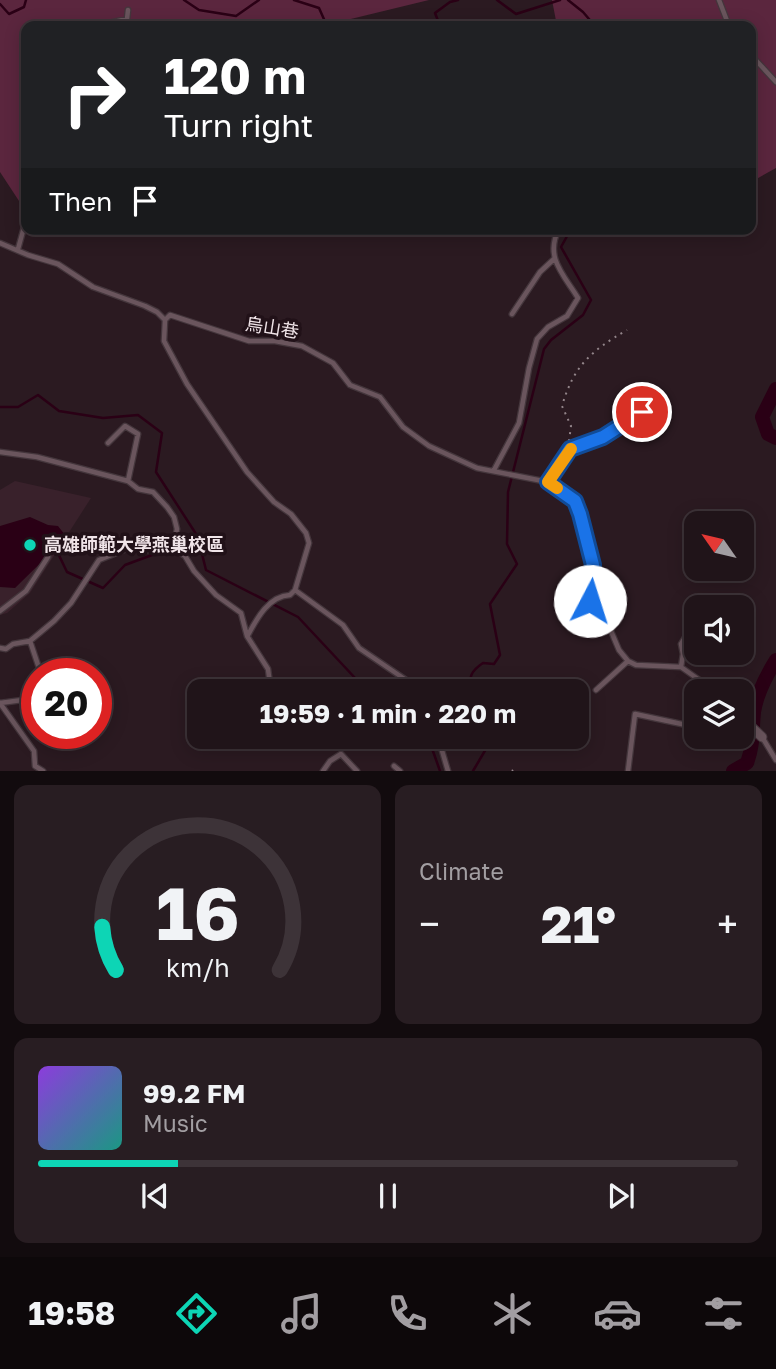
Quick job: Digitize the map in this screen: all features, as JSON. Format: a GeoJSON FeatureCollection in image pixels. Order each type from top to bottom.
{"type":"FeatureCollection","features":[{"type":"Feature","properties":{"kind":"street"},"geometry":{"type":"LineString","coordinates":[[754,729],[762,737]]}},
{"type":"Feature","properties":{"kind":"lane"},"geometry":{"type":"LineString","coordinates":[[719,0],[727,21]]}},
{"type":"Feature","properties":{"kind":"lane"},"geometry":{"type":"LineString","coordinates":[[118,21],[127,19],[128,10]]}},
{"type":"Feature","properties":{"kind":"lane"},"geometry":{"type":"LineString","coordinates":[[756,60],[776,82]]}},
{"type":"Feature","properties":{"kind":"lane"},"geometry":{"type":"LineString","coordinates":[[18,249],[22,235]]}},
{"type":"Feature","properties":{"kind":"lane"},"geometry":{"type":"LineString","coordinates":[[494,470],[519,423],[537,339],[548,327],[567,316],[579,298],[554,260],[552,243],[556,235]]}},
{"type":"Feature","properties":{"kind":"lane","name":"烏山巷"},"geometry":{"type":"LineString","coordinates":[[0,243],[58,264],[93,287],[145,306],[165,320],[170,315],[249,341],[275,341],[302,346],[333,363],[350,385],[380,397],[403,427],[429,446],[477,468],[548,482]]}},
{"type":"Feature","properties":{"kind":"lane"},"geometry":{"type":"LineString","coordinates":[[512,314],[540,272],[554,260]]}},
{"type":"Feature","properties":{"kind":"lane"},"geometry":{"type":"LineString","coordinates":[[165,320],[164,341],[187,384],[247,472],[274,502],[291,514],[306,533],[309,542],[295,590],[290,595],[279,596],[267,607],[247,636]]}},
{"type":"Feature","properties":{"kind":"lane"},"geometry":{"type":"LineString","coordinates":[[642,412],[603,437],[570,449],[548,482],[575,501],[593,565],[588,595],[590,601],[600,610],[619,650],[628,661],[643,666],[681,667],[698,679]]}},
{"type":"Feature","properties":{"kind":"lane"},"geometry":{"type":"LineString","coordinates":[[108,443],[125,426],[138,435],[128,481]]}},
{"type":"Feature","properties":{"kind":"lane"},"geometry":{"type":"LineString","coordinates":[[0,452],[37,457],[128,481],[138,489],[153,492],[174,517],[177,529],[173,548]]}},
{"type":"Feature","properties":{"kind":"lane"},"geometry":{"type":"LineString","coordinates":[[0,648],[6,649],[13,644],[30,641],[54,621],[71,603],[99,560],[131,547],[148,550],[161,546],[173,548],[185,556],[194,571],[216,595],[241,612],[247,636],[268,669],[269,679]]}},
{"type":"Feature","properties":{"kind":"lane"},"geometry":{"type":"LineString","coordinates":[[0,611],[26,591],[48,557]]}},
{"type":"Feature","properties":{"kind":"lane"},"geometry":{"type":"LineString","coordinates":[[295,590],[343,625],[359,648],[405,679]]}},
{"type":"Feature","properties":{"kind":"lane"},"geometry":{"type":"LineString","coordinates":[[681,667],[681,644],[684,639]]}},
{"type":"Feature","properties":{"kind":"lane"},"geometry":{"type":"LineString","coordinates":[[30,641],[36,658]]}},
{"type":"Feature","properties":{"kind":"lane"},"geometry":{"type":"LineString","coordinates":[[596,690],[628,661]]}},
{"type":"Feature","properties":{"kind":"lane"},"geometry":{"type":"LineString","coordinates":[[21,700],[0,703],[34,751],[35,766],[43,771]]}},
{"type":"Feature","properties":{"kind":"lane"},"geometry":{"type":"LineString","coordinates":[[628,771],[635,714],[684,724]]}},
{"type":"Feature","properties":{"kind":"lane"},"geometry":{"type":"LineString","coordinates":[[762,737],[776,760]]}},
{"type":"Feature","properties":{"kind":"lane"},"geometry":{"type":"LineString","coordinates":[[442,749],[449,771]]}},
{"type":"Feature","properties":{"kind":"lane"},"geometry":{"type":"LineString","coordinates":[[323,771],[330,761],[341,754],[357,771]]}},
{"type":"Feature","properties":{"kind":"lane"},"geometry":{"type":"LineString","coordinates":[[394,766],[400,771]]}},
{"type":"Feature","properties":{"kind":"path"},"geometry":{"type":"LineString","coordinates":[[570,449],[571,426],[562,406],[566,392],[586,357],[627,330]]}},
{"type":"Feature","properties":{"kind":"shaded area"},"geometry":{"type":"Polygon","coordinates":[[[0,0],[429,0],[343,21],[21,21],[21,204],[0,172],[0,0]]]}},
{"type":"Feature","properties":{"kind":"shaded area"},"geometry":{"type":"Polygon","coordinates":[[[552,0],[776,0],[776,168],[756,179],[756,21],[556,21],[552,0]]]}},
{"type":"Feature","properties":{"kind":"shaded area","name":"高雄師範大學燕巢校區"},"geometry":{"type":"Polygon","coordinates":[[[15,481],[91,498],[30,593],[7,613],[0,615],[0,490],[15,481]]]}},
{"type":"Feature","properties":{"kind":"shaded area"},"geometry":{"type":"Polygon","coordinates":[[[30,517],[48,525],[58,526],[65,535],[71,533],[15,588],[0,587],[0,526],[30,517]]]}},
{"type":"Feature","properties":{"kind":"waterway"},"geometry":{"type":"LineString","coordinates":[[0,4],[9,14],[24,7],[26,0]]}},
{"type":"Feature","properties":{"kind":"waterway"},"geometry":{"type":"LineString","coordinates":[[184,0],[199,10],[236,16],[259,0]]}},
{"type":"Feature","properties":{"kind":"waterway"},"geometry":{"type":"LineString","coordinates":[[294,0],[319,8],[325,21]]}},
{"type":"Feature","properties":{"kind":"waterway"},"geometry":{"type":"LineString","coordinates":[[438,21],[435,13],[450,2],[458,0]]}},
{"type":"Feature","properties":{"kind":"waterway"},"geometry":{"type":"LineString","coordinates":[[497,0],[516,14],[560,0]]}},
{"type":"Feature","properties":{"kind":"waterway"},"geometry":{"type":"LineString","coordinates":[[568,0],[591,21]]}},
{"type":"Feature","properties":{"kind":"waterway"},"geometry":{"type":"LineString","coordinates":[[471,679],[473,672],[483,663],[494,664],[500,655],[490,604],[517,564],[507,544],[508,492],[544,349],[551,340],[583,315],[591,300],[561,247],[568,235]]}},
{"type":"Feature","properties":{"kind":"waterway"},"geometry":{"type":"LineString","coordinates":[[776,389],[762,417],[768,434],[776,438]]}},
{"type":"Feature","properties":{"kind":"waterway"},"geometry":{"type":"LineString","coordinates":[[0,407],[18,407],[38,395],[59,411],[103,418],[138,415],[162,433],[156,472],[198,537]]}},
{"type":"Feature","properties":{"kind":"waterway"},"geometry":{"type":"LineString","coordinates":[[55,547],[67,572],[103,588],[125,565],[198,538],[206,570],[298,617],[356,679]]}},
{"type":"Feature","properties":{"kind":"waterway"},"geometry":{"type":"LineString","coordinates":[[733,771],[747,763],[757,698],[776,660]]}},
{"type":"Feature","properties":{"kind":"waterway"},"geometry":{"type":"LineString","coordinates":[[432,749],[440,771]]}},
{"type":"Feature","properties":{"kind":"waterway"},"geometry":{"type":"LineString","coordinates":[[473,771],[486,749]]}},
{"type":"Feature","properties":{"kind":"slow traffic"},"geometry":{"type":"LineString","coordinates":[[557,488],[548,482],[571,449]]}},
{"type":"Feature","properties":{"kind":"place","name":"高雄師範大學燕巢校區"},"geometry":{"type":"Point","coordinates":[30,545]}},
{"type":"Feature","properties":{"kind":"route"},"geometry":{"type":"LineString","coordinates":[[590,601],[588,595],[593,565],[580,514],[575,501],[548,482],[570,449],[603,437],[642,412]]}}]}
